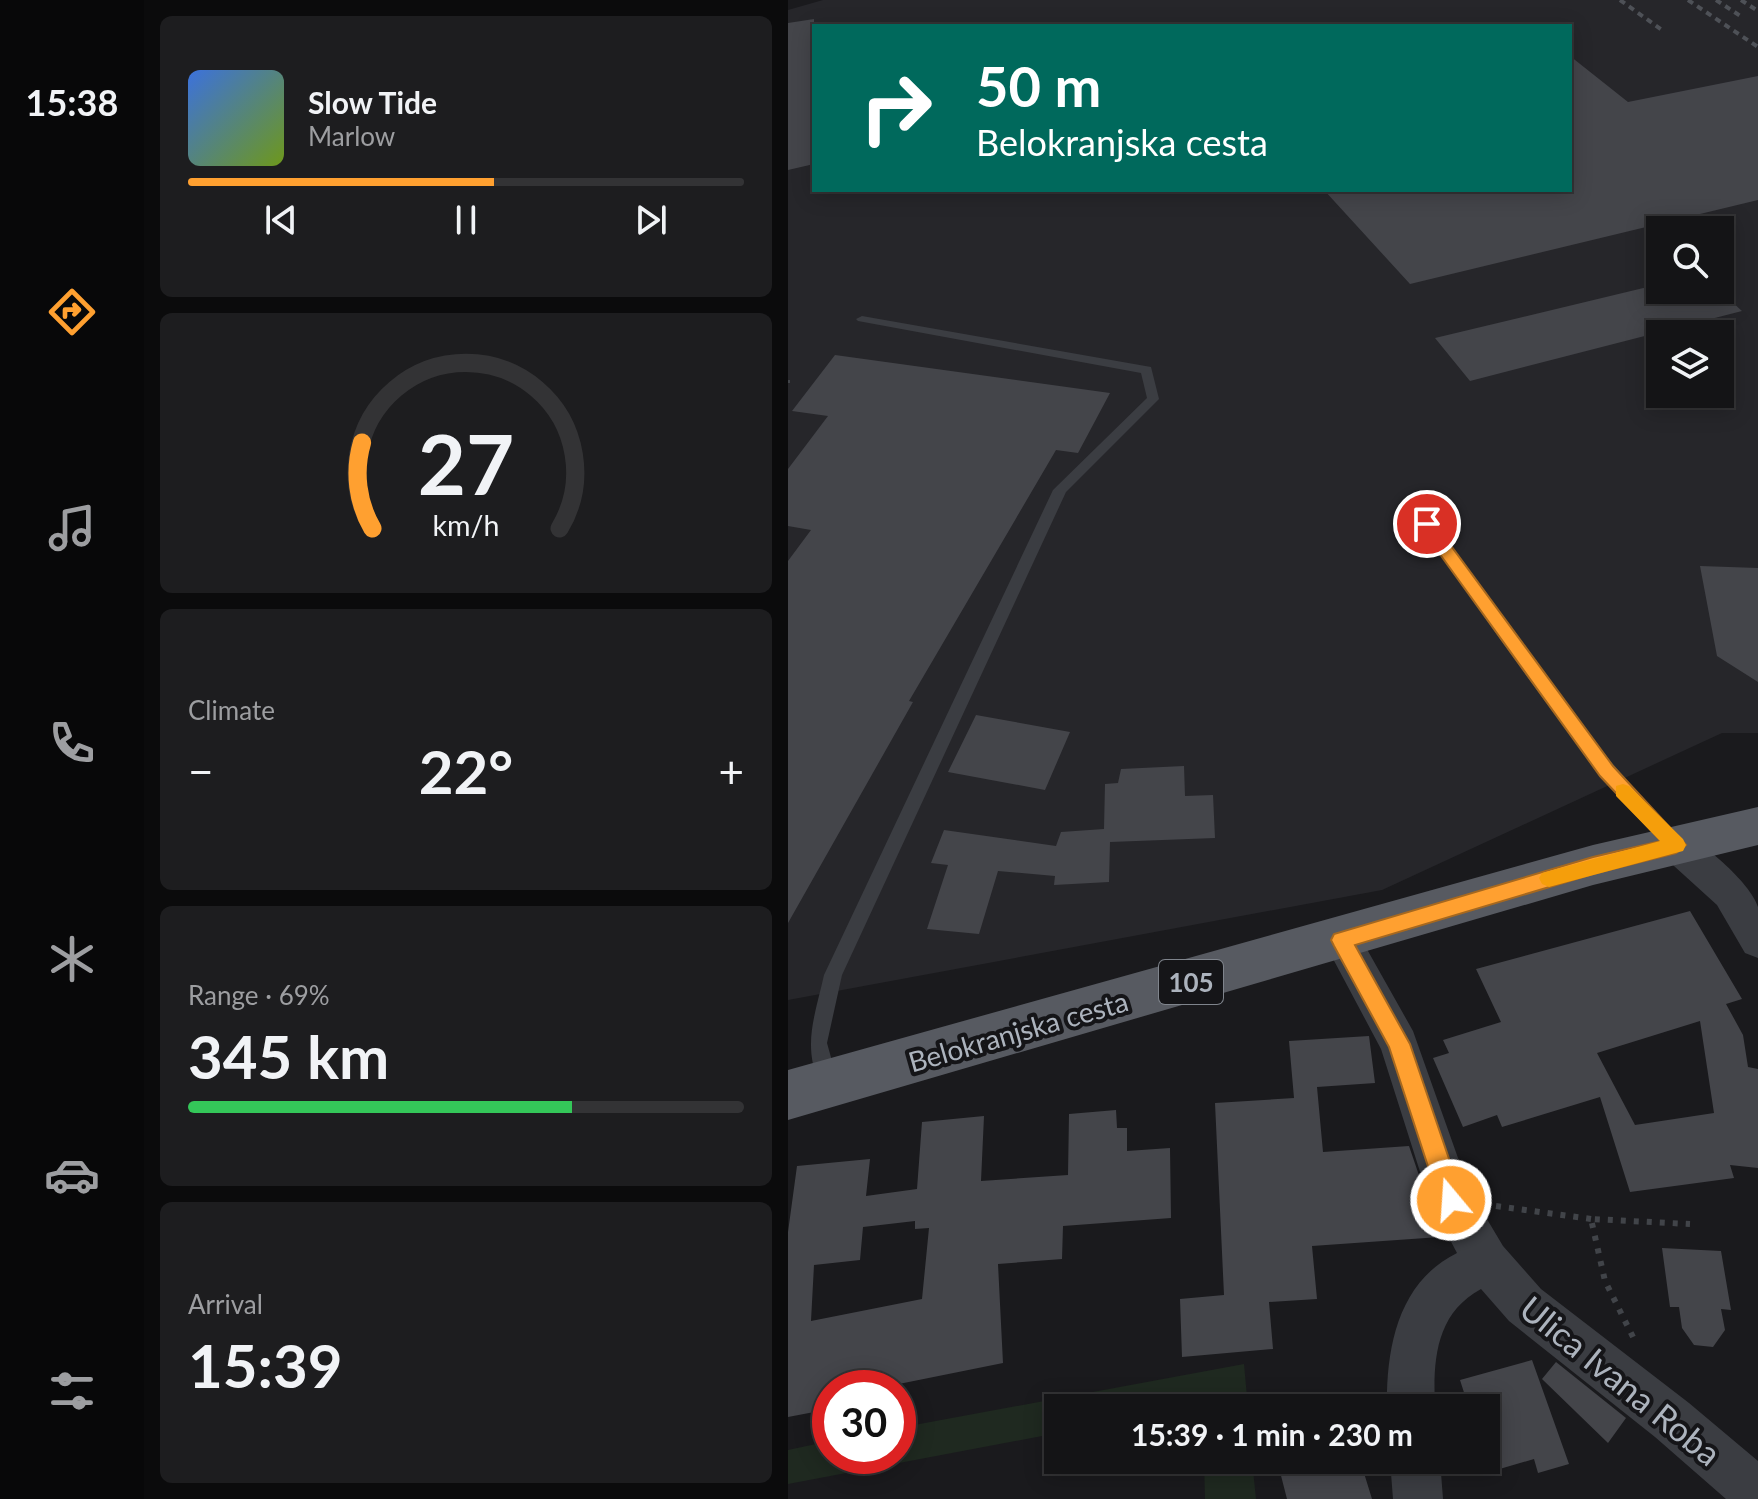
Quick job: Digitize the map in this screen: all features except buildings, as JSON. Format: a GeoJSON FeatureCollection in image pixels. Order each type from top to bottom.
{"type":"FeatureCollection","features":[{"type":"Feature","properties":{"kind":"main road","name":"Belokranjska cesta"},"geometry":{"type":"LineString","coordinates":[[808,1090],[1342,940],[1593,865],[1758,826]]}},
{"type":"Feature","properties":{"kind":"street"},"geometry":{"type":"LineString","coordinates":[[1676,845],[1730,894],[1758,941]]}},
{"type":"Feature","properties":{"kind":"street","name":"Ulica Ivana Roba"},"geometry":{"type":"LineString","coordinates":[[1342,940],[1399,1044],[1451,1200],[1487,1262],[1525,1305],[1672,1420],[1758,1494]]}},
{"type":"Feature","properties":{"kind":"street"},"geometry":{"type":"LineString","coordinates":[[1410,1394],[1409,1367],[1425,1313],[1450,1282],[1487,1262]]}},
{"type":"Feature","properties":{"kind":"street"},"geometry":{"type":"LineString","coordinates":[[1416,1474],[1418,1499]]}},
{"type":"Feature","properties":{"kind":"lane"},"geometry":{"type":"LineString","coordinates":[[808,1090],[833,975],[1060,490],[1153,399],[1147,370],[862,319]]}},
{"type":"Feature","properties":{"kind":"lane"},"geometry":{"type":"LineString","coordinates":[[1427,524],[1597,759],[1626,796],[1676,845]]}},
{"type":"Feature","properties":{"kind":"path"},"geometry":{"type":"LineString","coordinates":[[1451,1200],[1591,1219],[1690,1224]]}},
{"type":"Feature","properties":{"kind":"path"},"geometry":{"type":"LineString","coordinates":[[1591,1219],[1595,1254],[1616,1310],[1636,1343]]}},
{"type":"Feature","properties":{"kind":"shaded area"},"geometry":{"type":"Polygon","coordinates":[[[823,0],[1758,0],[1758,733],[1722,733],[1382,890],[788,1000],[788,10],[823,0]]]}},
{"type":"Feature","properties":{"kind":"green space"},"geometry":{"type":"Polygon","coordinates":[[[1244,1364],[1247,1394],[1082,1394],[1244,1364]]]}},
{"type":"Feature","properties":{"kind":"green space"},"geometry":{"type":"Polygon","coordinates":[[[1044,1401],[1044,1436],[916,1460],[916,1425],[1044,1401]]]}},
{"type":"Feature","properties":{"kind":"green space"},"geometry":{"type":"Polygon","coordinates":[[[812,1445],[812,1474],[841,1474],[788,1484],[788,1450],[812,1445]]]}},
{"type":"Feature","properties":{"kind":"green space"},"geometry":{"type":"Polygon","coordinates":[[[1204,1474],[1253,1474],[1256,1499],[1205,1499],[1204,1474]]]}},
{"type":"Feature","properties":{"kind":"railway"},"geometry":{"type":"LineString","coordinates":[[1620,0],[1662,30]]}},
{"type":"Feature","properties":{"kind":"railway"},"geometry":{"type":"LineString","coordinates":[[1688,0],[1758,47]]}},
{"type":"Feature","properties":{"kind":"railway"},"geometry":{"type":"LineString","coordinates":[[1716,0],[1742,17]]}},
{"type":"Feature","properties":{"kind":"railway"},"geometry":{"type":"LineString","coordinates":[[1741,0],[1758,11]]}},
{"type":"Feature","properties":{"kind":"slow traffic"},"geometry":{"type":"LineString","coordinates":[[1549,878],[1676,845],[1623,791]]}},
{"type":"Feature","properties":{"kind":"route"},"geometry":{"type":"LineString","coordinates":[[1427,524],[1553,702],[1626,796],[1676,845],[1593,865],[1342,940],[1381,1006],[1399,1044],[1451,1200]]}}]}
